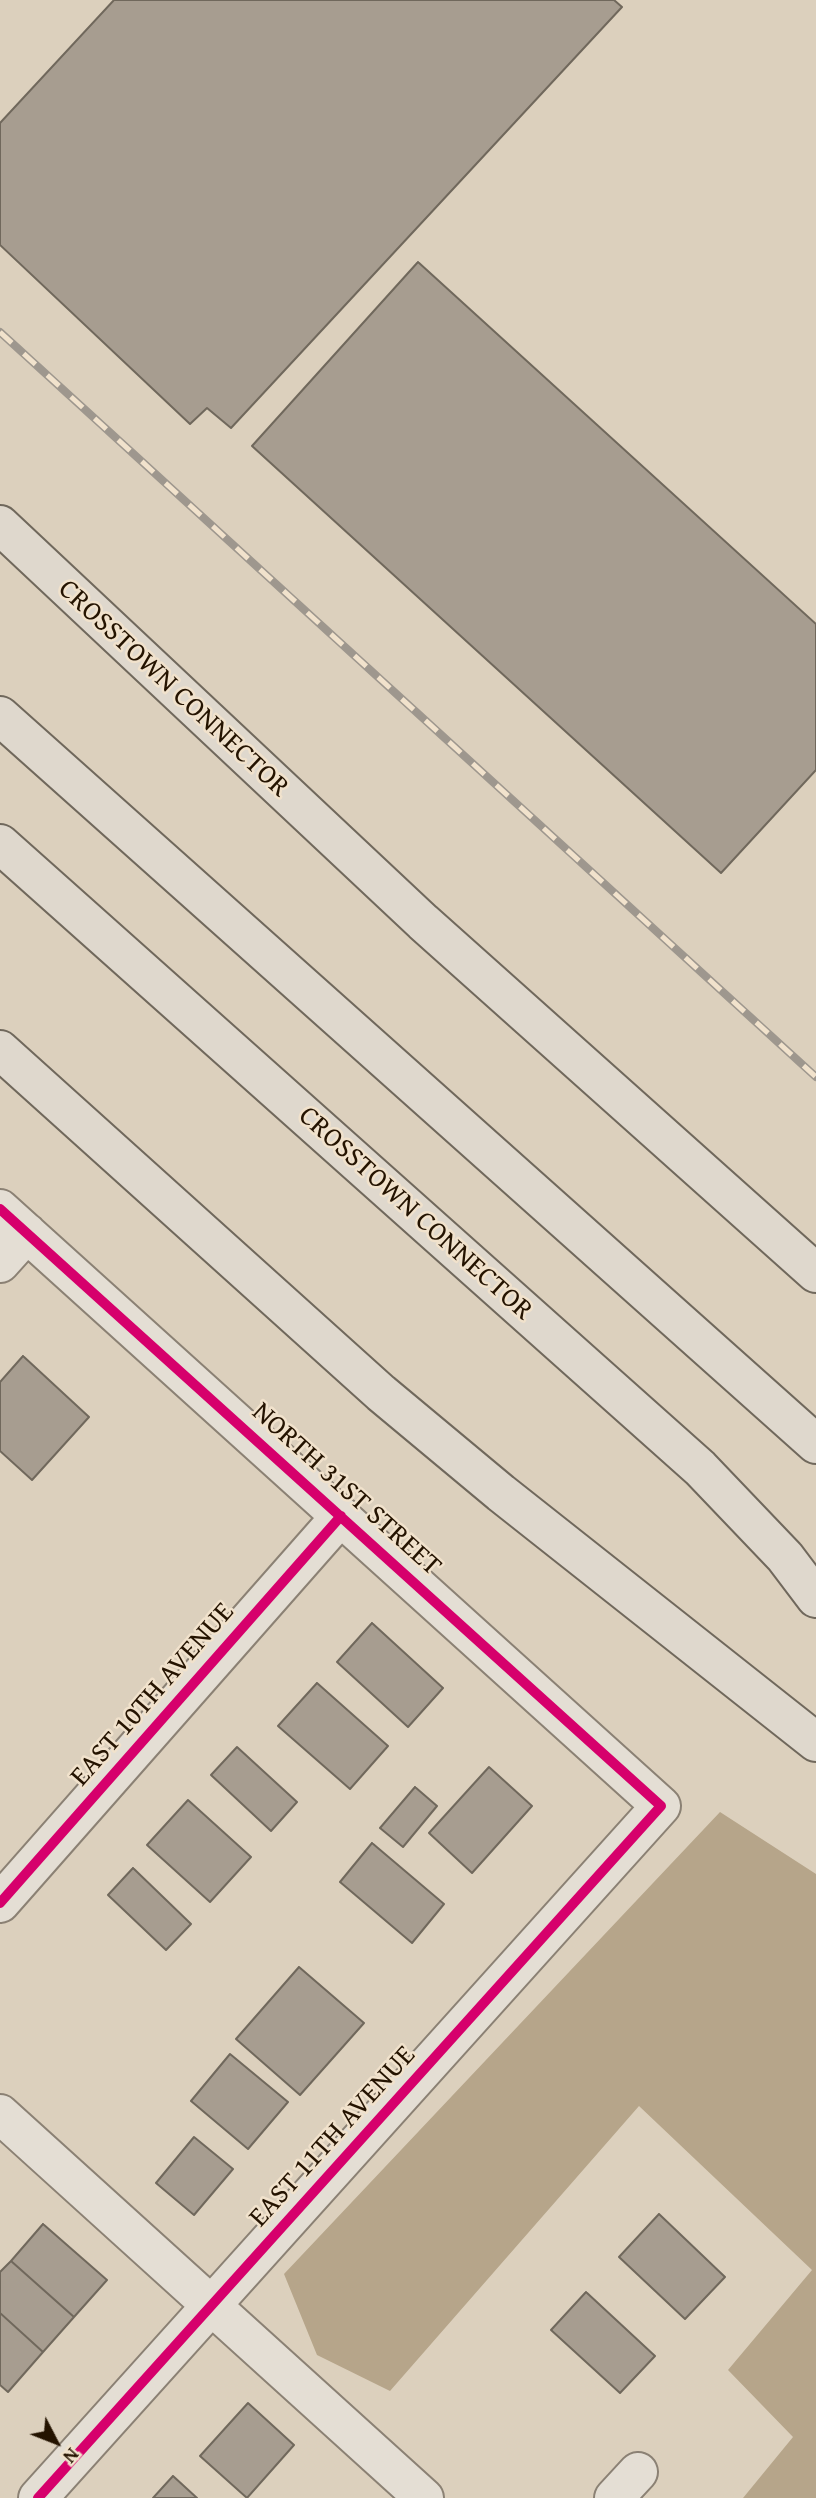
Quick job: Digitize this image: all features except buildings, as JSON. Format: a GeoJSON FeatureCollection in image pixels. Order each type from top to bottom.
{"type":"FeatureCollection","features":[{"type":"Feature","properties":{"kind":"highway","name":"CROSSTOWN CONNECTOR"},"geometry":{"type":"LineString","coordinates":[[8,535],[423,922],[816,1273]]}},
{"type":"Feature","properties":{"kind":"highway"},"geometry":{"type":"LineString","coordinates":[[0,716],[816,1444]]}},
{"type":"Feature","properties":{"kind":"highway","name":"CROSSTOWN CONNECTOR"},"geometry":{"type":"LineString","coordinates":[[0,844],[700,1468],[785,1557],[816,1598]]}},
{"type":"Feature","properties":{"kind":"highway"},"geometry":{"type":"LineString","coordinates":[[0,1050],[381,1393],[501,1493],[816,1742]]}},
{"type":"Feature","properties":{"kind":"street"},"geometry":{"type":"LineString","coordinates":[[0,1263],[13,1221]]}},
{"type":"Feature","properties":{"kind":"street","name":"NORTH 31ST STREET"},"geometry":{"type":"LineString","coordinates":[[13,1221],[661,1806]]}},
{"type":"Feature","properties":{"kind":"street","name":"EAST 10TH AVENUE"},"geometry":{"type":"LineString","coordinates":[[0,1903],[341,1516]]}},
{"type":"Feature","properties":{"kind":"street","name":"EAST 11TH AVENUE"},"geometry":{"type":"LineString","coordinates":[[38,2498],[661,1806]]}},
{"type":"Feature","properties":{"kind":"street"},"geometry":{"type":"LineString","coordinates":[[0,2114],[424,2498]]}},
{"type":"Feature","properties":{"kind":"shaded area"},"geometry":{"type":"Polygon","coordinates":[[[720,1812],[816,1874],[816,2498],[743,2498],[793,2437],[728,2370],[812,2270],[639,2106],[390,2391],[317,2355],[284,2274],[720,1812]]]}},
{"type":"Feature","properties":{"kind":"railway"},"geometry":{"type":"LineString","coordinates":[[0,332],[816,1077]]}},
{"type":"Feature","properties":{"kind":"cycle path"},"geometry":{"type":"LineString","coordinates":[[0,1209],[661,1806],[38,2498]]}},
{"type":"Feature","properties":{"kind":"cycle path"},"geometry":{"type":"LineString","coordinates":[[0,1903],[341,1516]]}}]}
